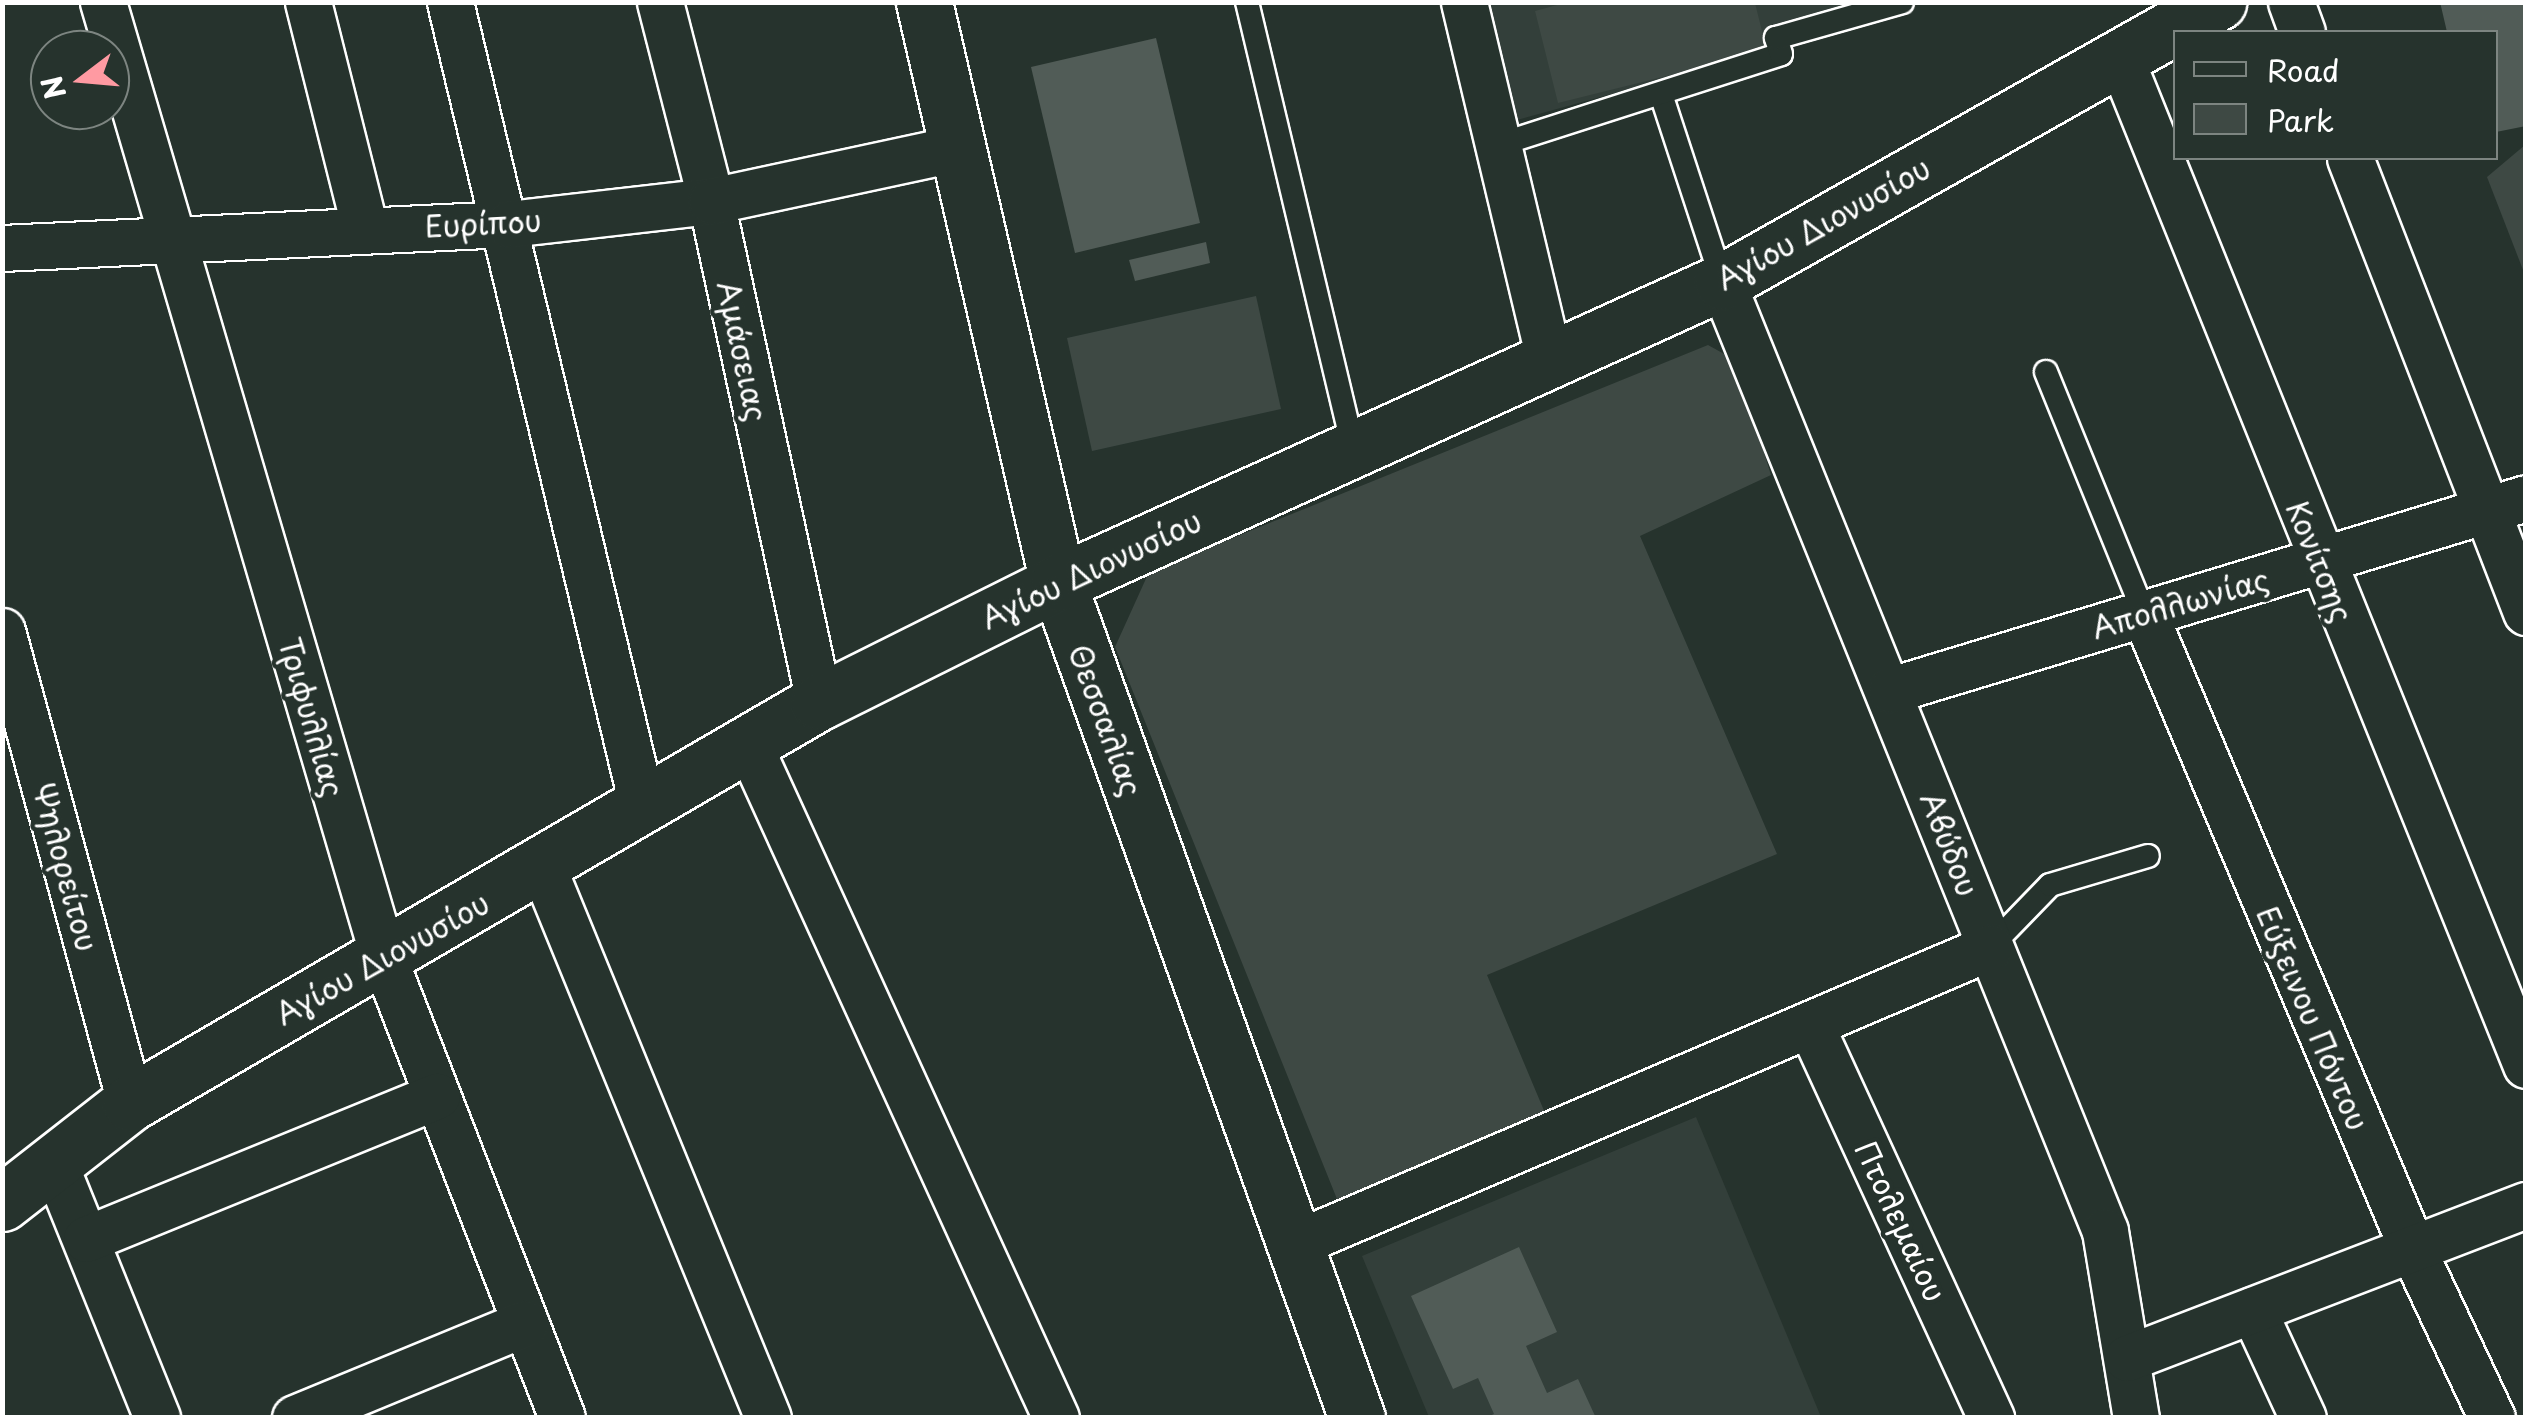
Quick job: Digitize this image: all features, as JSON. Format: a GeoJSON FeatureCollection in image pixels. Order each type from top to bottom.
{"type":"FeatureCollection","features":[{"type":"Feature","properties":{"kind":"street","name":"Τριφυλλίας"},"geometry":{"type":"LineString","coordinates":[[103,2],[383,956],[562,1418]]}},
{"type":"Feature","properties":{"kind":"street"},"geometry":{"type":"LineString","coordinates":[[308,2],[365,229]]}},
{"type":"Feature","properties":{"kind":"street"},"geometry":{"type":"LineString","coordinates":[[450,2],[508,224],[641,800]]}},
{"type":"Feature","properties":{"kind":"street","name":"Αμάσειας"},"geometry":{"type":"LineString","coordinates":[[660,2],[711,201],[818,702]]}},
{"type":"Feature","properties":{"kind":"street","name":"Θεσσαλίας"},"geometry":{"type":"LineString","coordinates":[[924,2],[1058,583],[1292,1246],[1357,1418]]}},
{"type":"Feature","properties":{"kind":"street"},"geometry":{"type":"LineString","coordinates":[[1464,2],[1550,362]]}},
{"type":"Feature","properties":{"kind":"street","name":"Αγίου Διονυσίου"},"geometry":{"type":"LineString","coordinates":[[2,1203],[130,1103],[544,868],[641,800],[818,702],[1058,583],[1722,282],[2119,54],[2218,2]]}},
{"type":"Feature","properties":{"kind":"street"},"geometry":{"type":"LineString","coordinates":[[2291,2],[2301,30]]}},
{"type":"Feature","properties":{"kind":"street","name":"Κονίτσης"},"geometry":{"type":"LineString","coordinates":[[2119,54],[2320,562],[2526,1065]]}},
{"type":"Feature","properties":{"kind":"street","name":"Ευρίπου"},"geometry":{"type":"LineString","coordinates":[[2,248],[508,224],[711,201],[958,148]]}},
{"type":"Feature","properties":{"kind":"street"},"geometry":{"type":"LineString","coordinates":[[2351,160],[2505,504],[2526,612]]}},
{"type":"Feature","properties":{"kind":"street","name":"Αβύδου"},"geometry":{"type":"LineString","coordinates":[[1722,282],[1891,690],[2105,1231],[2136,1418]]}},
{"type":"Feature","properties":{"kind":"street","name":"Απολλωνίας"},"geometry":{"type":"LineString","coordinates":[[1891,690],[2505,504]]}},
{"type":"Feature","properties":{"kind":"street","name":"Εύξεινου Πόντου"},"geometry":{"type":"LineString","coordinates":[[2144,613],[2412,1248],[2492,1418]]}},
{"type":"Feature","properties":{"kind":"street","name":"Ψηλορείτου"},"geometry":{"type":"LineString","coordinates":[[2,632],[130,1103]]}},
{"type":"Feature","properties":{"kind":"street"},"geometry":{"type":"LineString","coordinates":[[748,742],[1056,1418]]}},
{"type":"Feature","properties":{"kind":"street"},"geometry":{"type":"LineString","coordinates":[[544,868],[768,1418]]}},
{"type":"Feature","properties":{"kind":"street"},"geometry":{"type":"LineString","coordinates":[[1292,1246],[1990,947]]}},
{"type":"Feature","properties":{"kind":"street","name":"Πτολεμαίου"},"geometry":{"type":"LineString","coordinates":[[1810,1024],[1991,1418]]}},
{"type":"Feature","properties":{"kind":"street"},"geometry":{"type":"LineString","coordinates":[[86,1239],[437,1096]]}},
{"type":"Feature","properties":{"kind":"street"},"geometry":{"type":"LineString","coordinates":[[55,1164],[157,1418]]}},
{"type":"Feature","properties":{"kind":"street"},"geometry":{"type":"LineString","coordinates":[[2128,1358],[2526,1205]]}},
{"type":"Feature","properties":{"kind":"street"},"geometry":{"type":"LineString","coordinates":[[2252,1310],[2303,1418]]}},
{"type":"Feature","properties":{"kind":"street"},"geometry":{"type":"LineString","coordinates":[[295,1418],[525,1322]]}},
{"type":"Feature","properties":{"kind":"lane"},"geometry":{"type":"LineString","coordinates":[[1247,2],[1352,448]]}},
{"type":"Feature","properties":{"kind":"lane"},"geometry":{"type":"LineString","coordinates":[[1498,146],[1781,54],[1776,38],[1902,2]]}},
{"type":"Feature","properties":{"kind":"lane"},"geometry":{"type":"LineString","coordinates":[[1661,94],[1722,282]]}},
{"type":"Feature","properties":{"kind":"lane"},"geometry":{"type":"LineString","coordinates":[[2046,372],[2144,613]]}},
{"type":"Feature","properties":{"kind":"lane"},"geometry":{"type":"LineString","coordinates":[[1990,947],[2050,885],[2148,856]]}},
{"type":"Feature","properties":{"kind":"shaded area"},"geometry":{"type":"Polygon","coordinates":[[[1488,3],[1853,3],[1767,32],[1772,50],[1517,120],[1488,3]]]}},
{"type":"Feature","properties":{"kind":"shaded area"},"geometry":{"type":"Polygon","coordinates":[[[1696,1117],[1821,1417],[1429,1417],[1362,1256],[1696,1117]]]}},
{"type":"Feature","properties":{"kind":"green space"},"geometry":{"type":"Polygon","coordinates":[[[1568,2],[1755,3],[1767,51],[1558,103],[1535,11],[1568,2]]]}},
{"type":"Feature","properties":{"kind":"green space"},"geometry":{"type":"Polygon","coordinates":[[[2526,145],[2525,275],[2487,177],[2526,145]]]}},
{"type":"Feature","properties":{"kind":"green space"},"geometry":{"type":"Polygon","coordinates":[[[1256,296],[1281,409],[1092,451],[1067,338],[1256,296]]]}},
{"type":"Feature","properties":{"kind":"green space"},"geometry":{"type":"Polygon","coordinates":[[[1708,345],[1735,360],[1771,475],[1640,536],[1777,854],[1487,975],[1545,1113],[1339,1204],[1115,647],[1149,572],[1708,345]]]}},
{"type":"Feature","properties":{"kind":"building"},"geometry":{"type":"Polygon","coordinates":[[[2440,2],[2526,2],[2526,126],[2498,132],[2498,30],[2447,30],[2440,2]]]}},
{"type":"Feature","properties":{"kind":"building"},"geometry":{"type":"Polygon","coordinates":[[[1156,38],[1200,223],[1075,253],[1031,67],[1156,38]]]}},
{"type":"Feature","properties":{"kind":"building"},"geometry":{"type":"Polygon","coordinates":[[[1206,242],[1210,263],[1135,281],[1129,260],[1206,242]]]}},
{"type":"Feature","properties":{"kind":"building"},"geometry":{"type":"Polygon","coordinates":[[[1519,1247],[1557,1332],[1526,1346],[1547,1393],[1578,1379],[1596,1418],[1485,1418],[1494,1414],[1478,1378],[1453,1389],[1411,1296],[1519,1247]]]}}]}
